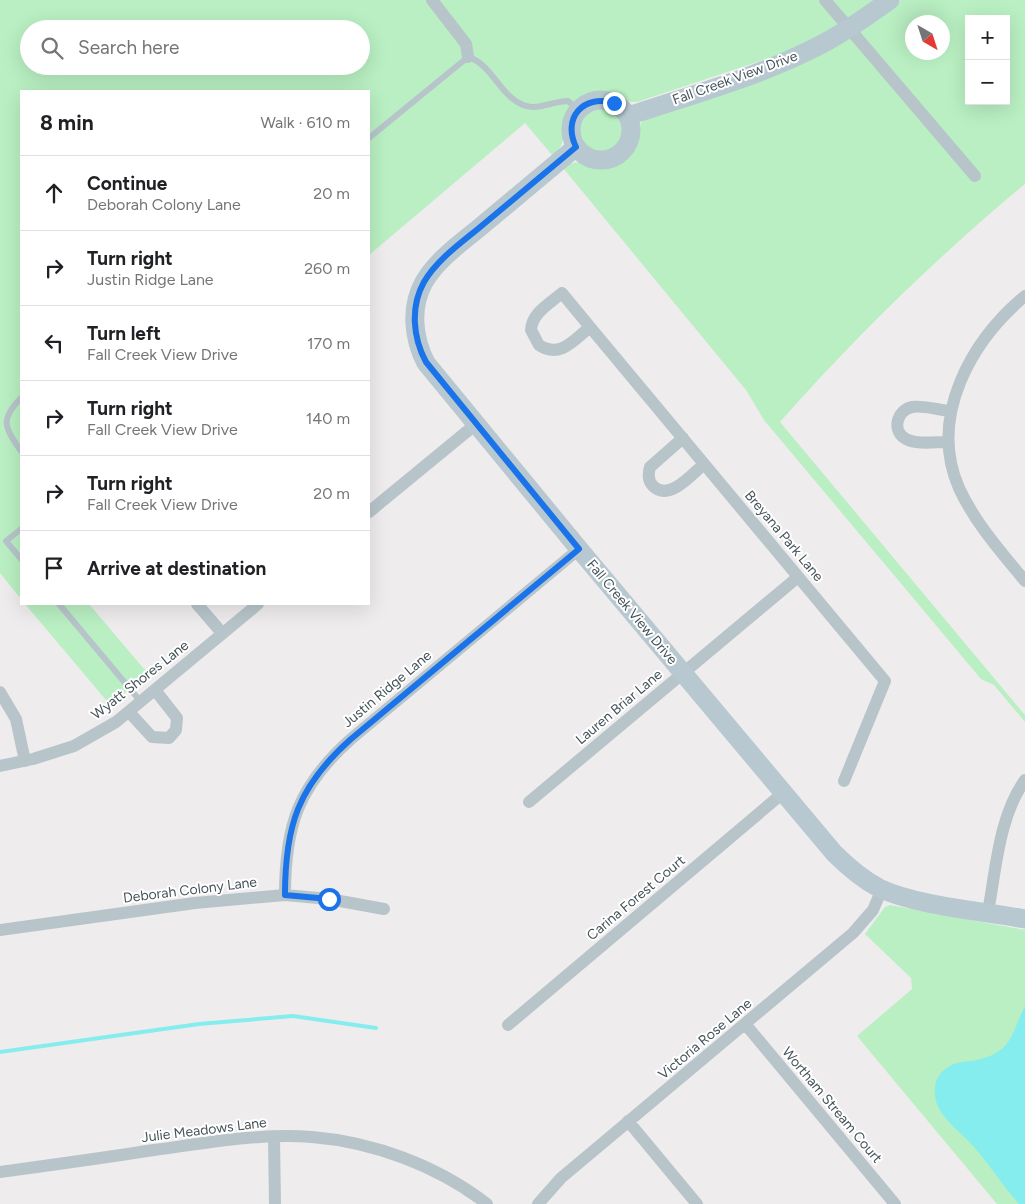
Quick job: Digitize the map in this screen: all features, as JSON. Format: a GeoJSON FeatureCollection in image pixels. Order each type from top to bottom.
{"type":"FeatureCollection","features":[{"type":"Feature","properties":{"kind":"street"},"geometry":{"type":"LineString","coordinates":[[432,0],[466,44],[468,57]]}},
{"type":"Feature","properties":{"kind":"street"},"geometry":{"type":"LineString","coordinates":[[825,0],[975,176]]}},
{"type":"Feature","properties":{"kind":"street","name":"Fall Creek View Drive"},"geometry":{"type":"LineString","coordinates":[[628,116],[760,72],[809,51],[849,29],[890,0]]}},
{"type":"Feature","properties":{"kind":"street"},"geometry":{"type":"LineString","coordinates":[[604,100],[614,103],[628,116],[630,136],[620,153],[612,158],[597,159],[583,154],[576,147],[571,128],[578,110],[586,104],[604,100]]}},
{"type":"Feature","properties":{"kind":"street","name":"Fall Creek View Drive"},"geometry":{"type":"LineString","coordinates":[[576,147],[453,250],[428,277],[418,295],[415,326],[420,351],[433,372],[834,853],[860,875],[882,889],[917,900],[1025,919]]}},
{"type":"Feature","properties":{"kind":"street","name":"Breyana Park Lane"},"geometry":{"type":"LineString","coordinates":[[590,327],[565,348],[555,351],[539,346],[530,330],[533,319],[538,313],[562,294],[590,327],[885,681],[844,781]]}},
{"type":"Feature","properties":{"kind":"street"},"geometry":{"type":"LineString","coordinates":[[1025,296],[1006,311],[980,343],[964,371],[950,411],[948,442],[959,486],[984,530],[1025,581]]}},
{"type":"Feature","properties":{"kind":"street"},"geometry":{"type":"LineString","coordinates":[[948,442],[912,442],[904,438],[898,428],[898,417],[905,409],[914,406],[950,411]]}},
{"type":"Feature","properties":{"kind":"street"},"geometry":{"type":"LineString","coordinates":[[370,511],[476,424]]}},
{"type":"Feature","properties":{"kind":"street"},"geometry":{"type":"LineString","coordinates":[[682,438],[650,467],[649,478],[653,486],[662,491],[671,490],[704,464]]}},
{"type":"Feature","properties":{"kind":"street","name":"Justin Ridge Lane"},"geometry":{"type":"LineString","coordinates":[[285,895],[285,858],[293,823],[300,804],[324,765],[351,739],[579,549]]}},
{"type":"Feature","properties":{"kind":"street","name":"Lauren Briar Lane"},"geometry":{"type":"LineString","coordinates":[[529,802],[798,577]]}},
{"type":"Feature","properties":{"kind":"street"},"geometry":{"type":"LineString","coordinates":[[197,605],[222,634]]}},
{"type":"Feature","properties":{"kind":"street","name":"Wyatt Shores Lane"},"geometry":{"type":"LineString","coordinates":[[0,766],[25,761],[74,746],[116,722],[257,605]]}},
{"type":"Feature","properties":{"kind":"street"},"geometry":{"type":"LineString","coordinates":[[128,712],[152,738],[169,738],[176,730],[177,718],[155,690]]}},
{"type":"Feature","properties":{"kind":"street"},"geometry":{"type":"LineString","coordinates":[[0,692],[16,719],[25,761]]}},
{"type":"Feature","properties":{"kind":"street"},"geometry":{"type":"LineString","coordinates":[[988,912],[1004,830],[1014,795],[1025,780]]}},
{"type":"Feature","properties":{"kind":"street","name":"Carina Forest Court"},"geometry":{"type":"LineString","coordinates":[[508,1025],[783,793]]}},
{"type":"Feature","properties":{"kind":"street","name":"Victoria Rose Lane"},"geometry":{"type":"LineString","coordinates":[[538,1204],[561,1178],[746,1025],[860,927],[873,910],[882,889]]}},
{"type":"Feature","properties":{"kind":"street","name":"Deborah Colony Lane"},"geometry":{"type":"LineString","coordinates":[[0,930],[195,903],[285,895],[329,899],[384,908]]}},
{"type":"Feature","properties":{"kind":"street","name":"Wortham Stream Court"},"geometry":{"type":"LineString","coordinates":[[746,1025],[895,1204]]}},
{"type":"Feature","properties":{"kind":"street"},"geometry":{"type":"LineString","coordinates":[[628,1121],[697,1204]]}},
{"type":"Feature","properties":{"kind":"street"},"geometry":{"type":"LineString","coordinates":[[274,1137],[275,1204]]}},
{"type":"Feature","properties":{"kind":"street","name":"Julie Meadows Lane"},"geometry":{"type":"LineString","coordinates":[[0,1172],[227,1140],[312,1137],[359,1144],[428,1169],[473,1193],[487,1204]]}},
{"type":"Feature","properties":{"kind":"lane"},"geometry":{"type":"LineString","coordinates":[[370,137],[468,57],[478,60],[510,96],[523,105],[536,107],[560,100],[568,101],[578,110]]}},
{"type":"Feature","properties":{"kind":"lane"},"geometry":{"type":"LineString","coordinates":[[18,441],[4,428],[2,418],[8,408],[20,399]]}},
{"type":"Feature","properties":{"kind":"lane"},"geometry":{"type":"LineString","coordinates":[[20,530],[3,542],[20,558]]}},
{"type":"Feature","properties":{"kind":"lane"},"geometry":{"type":"LineString","coordinates":[[59,605],[141,702]]}},
{"type":"Feature","properties":{"kind":"green space"},"geometry":{"type":"Polygon","coordinates":[[[0,0],[875,0],[820,37],[784,53],[637,102],[627,101],[603,92],[585,95],[575,102],[567,112],[563,124],[562,144],[552,155],[525,123],[370,254],[370,90],[20,90],[20,598],[0,573],[0,0]]]}},
{"type":"Feature","properties":{"kind":"green space"},"geometry":{"type":"Polygon","coordinates":[[[901,0],[1025,0],[1025,184],[960,240],[898,298],[780,422],[1025,715],[1025,722],[994,685],[981,679],[764,420],[746,390],[563,168],[577,162],[608,165],[623,159],[634,144],[641,123],[645,118],[882,15],[901,0]]]}},
{"type":"Feature","properties":{"kind":"green space"},"geometry":{"type":"Polygon","coordinates":[[[605,108],[617,114],[622,121],[622,139],[617,146],[610,151],[597,152],[589,149],[582,142],[579,126],[582,118],[589,111],[605,108]]]}},
{"type":"Feature","properties":{"kind":"green space"},"geometry":{"type":"Polygon","coordinates":[[[26,605],[90,605],[144,669],[153,671],[104,709],[106,700],[26,605]]]}},
{"type":"Feature","properties":{"kind":"green space"},"geometry":{"type":"Polygon","coordinates":[[[890,905],[1025,930],[1025,1204],[997,1204],[857,1036],[912,989],[911,978],[865,934],[885,907],[890,905]]]}},
{"type":"Feature","properties":{"kind":"water"},"geometry":{"type":"Polygon","coordinates":[[[1025,1006],[1025,1204],[1019,1204],[980,1154],[944,1116],[937,1104],[935,1088],[940,1074],[951,1065],[989,1056],[1004,1047],[1013,1033],[1025,1006]]]}},
{"type":"Feature","properties":{"kind":"waterway"},"geometry":{"type":"LineString","coordinates":[[0,1052],[199,1024],[293,1016],[376,1028]]}},
{"type":"Feature","properties":{"kind":"route"},"geometry":{"type":"LineString","coordinates":[[329,899],[285,895],[285,858],[288,839],[300,804],[324,765],[351,739],[579,549],[426,362],[416,339],[415,326],[418,295],[424,282],[440,262],[576,147],[572,138],[571,128],[578,110],[586,104],[595,101],[604,100],[614,103]]}}]}
